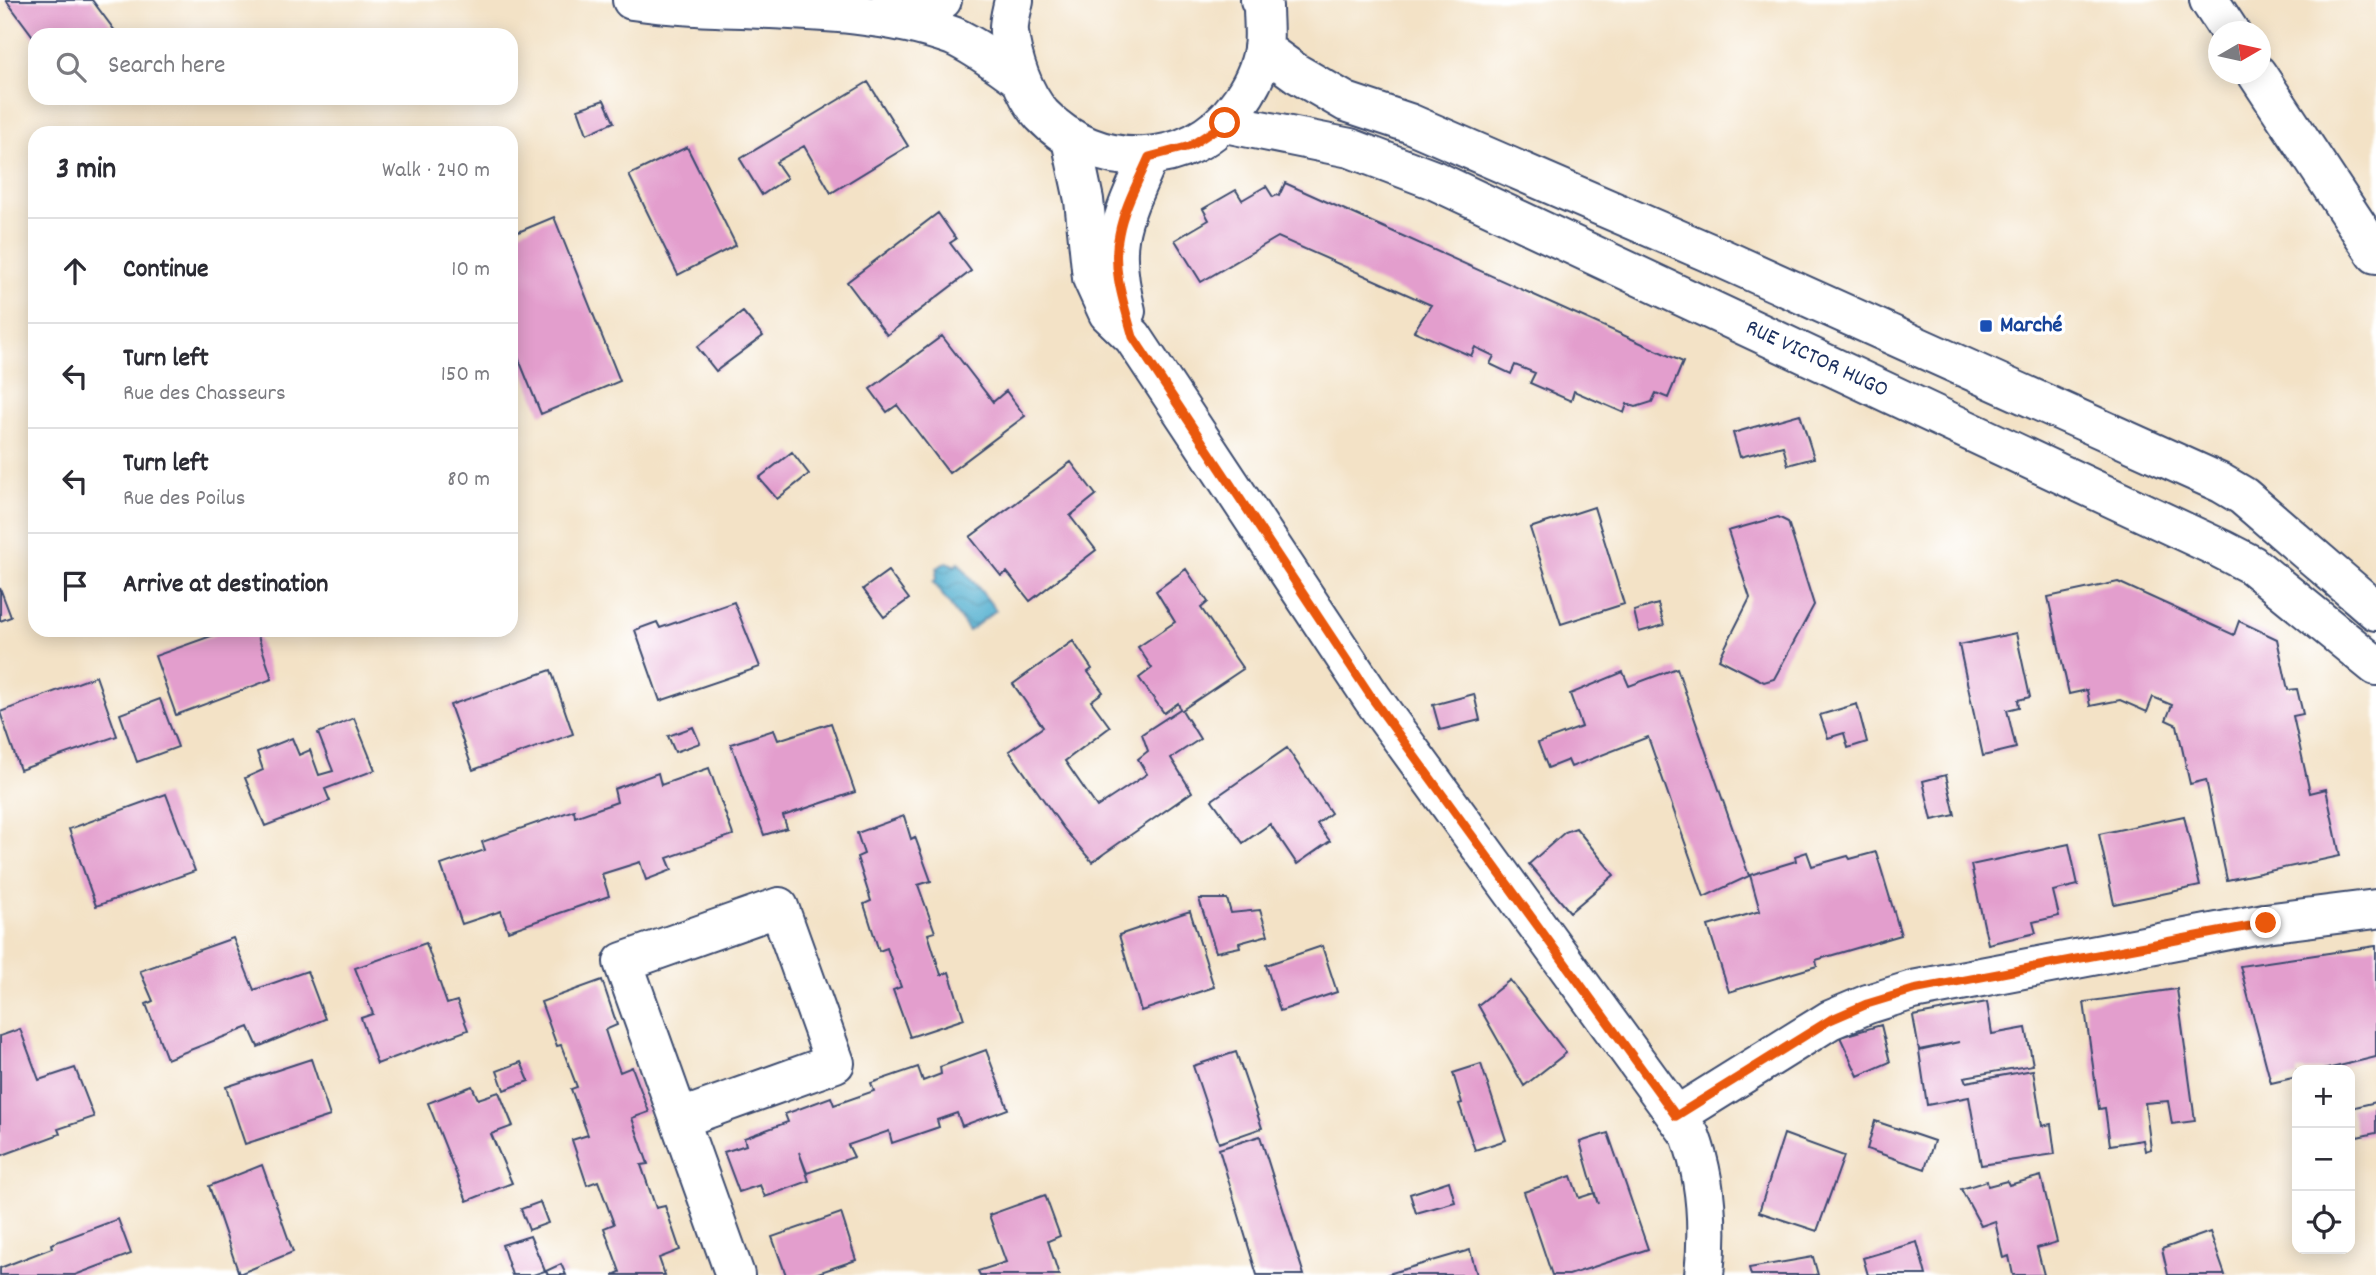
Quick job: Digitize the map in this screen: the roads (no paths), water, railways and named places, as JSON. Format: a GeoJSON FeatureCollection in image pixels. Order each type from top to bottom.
{"type":"FeatureCollection","features":[{"type":"Feature","properties":{"kind":"street"},"geometry":{"type":"LineString","coordinates":[[632,0],[660,4],[824,11],[899,19],[954,37],[1020,79]]}},
{"type":"Feature","properties":{"kind":"street"},"geometry":{"type":"LineString","coordinates":[[871,15],[942,0]]}},
{"type":"Feature","properties":{"kind":"street"},"geometry":{"type":"LineString","coordinates":[[1014,0],[1009,30],[1020,79],[1040,113],[1071,139],[1108,154],[1149,157],[1190,146],[1225,123],[1250,90],[1263,49],[1263,6],[1260,0]]}},
{"type":"Feature","properties":{"kind":"street"},"geometry":{"type":"LineString","coordinates":[[2209,0],[2223,21]]}},
{"type":"Feature","properties":{"kind":"street"},"geometry":{"type":"LineString","coordinates":[[1263,49],[1296,73],[1346,102],[1409,123],[1694,246],[2221,483],[2243,496],[2376,611]]}},
{"type":"Feature","properties":{"kind":"street"},"geometry":{"type":"LineString","coordinates":[[2264,84],[2376,254]]}},
{"type":"Feature","properties":{"kind":"street","name":"RUE VICTOR HUGO"},"geometry":{"type":"LineString","coordinates":[[1225,123],[1350,148],[1434,180],[2196,538],[2252,565],[2376,666]]}},
{"type":"Feature","properties":{"kind":"street"},"geometry":{"type":"LineString","coordinates":[[1071,139],[1084,200],[1092,278],[1108,313],[1133,337],[1372,698],[1690,1136],[1702,1179],[1707,1224],[1704,1275]]}},
{"type":"Feature","properties":{"kind":"street"},"geometry":{"type":"LineString","coordinates":[[1133,337],[1118,276],[1116,254],[1118,234],[1149,157]]}},
{"type":"Feature","properties":{"kind":"street"},"geometry":{"type":"LineString","coordinates":[[679,1119],[835,1063],[779,907],[623,962],[679,1119],[735,1275]]}},
{"type":"Feature","properties":{"kind":"street"},"geometry":{"type":"LineString","coordinates":[[1676,1116],[1830,1020],[1867,1004],[1913,990],[2266,923],[2376,909]]}},
{"type":"Feature","properties":{"kind":"water"},"geometry":{"type":"Polygon","coordinates":[[[947,562],[955,566],[958,562],[996,610],[969,631],[933,582],[937,568],[947,562]]]}},
{"type":"Feature","properties":{"kind":"place","name":"Marché"},"geometry":{"type":"Point","coordinates":[1986,326]}}]}
